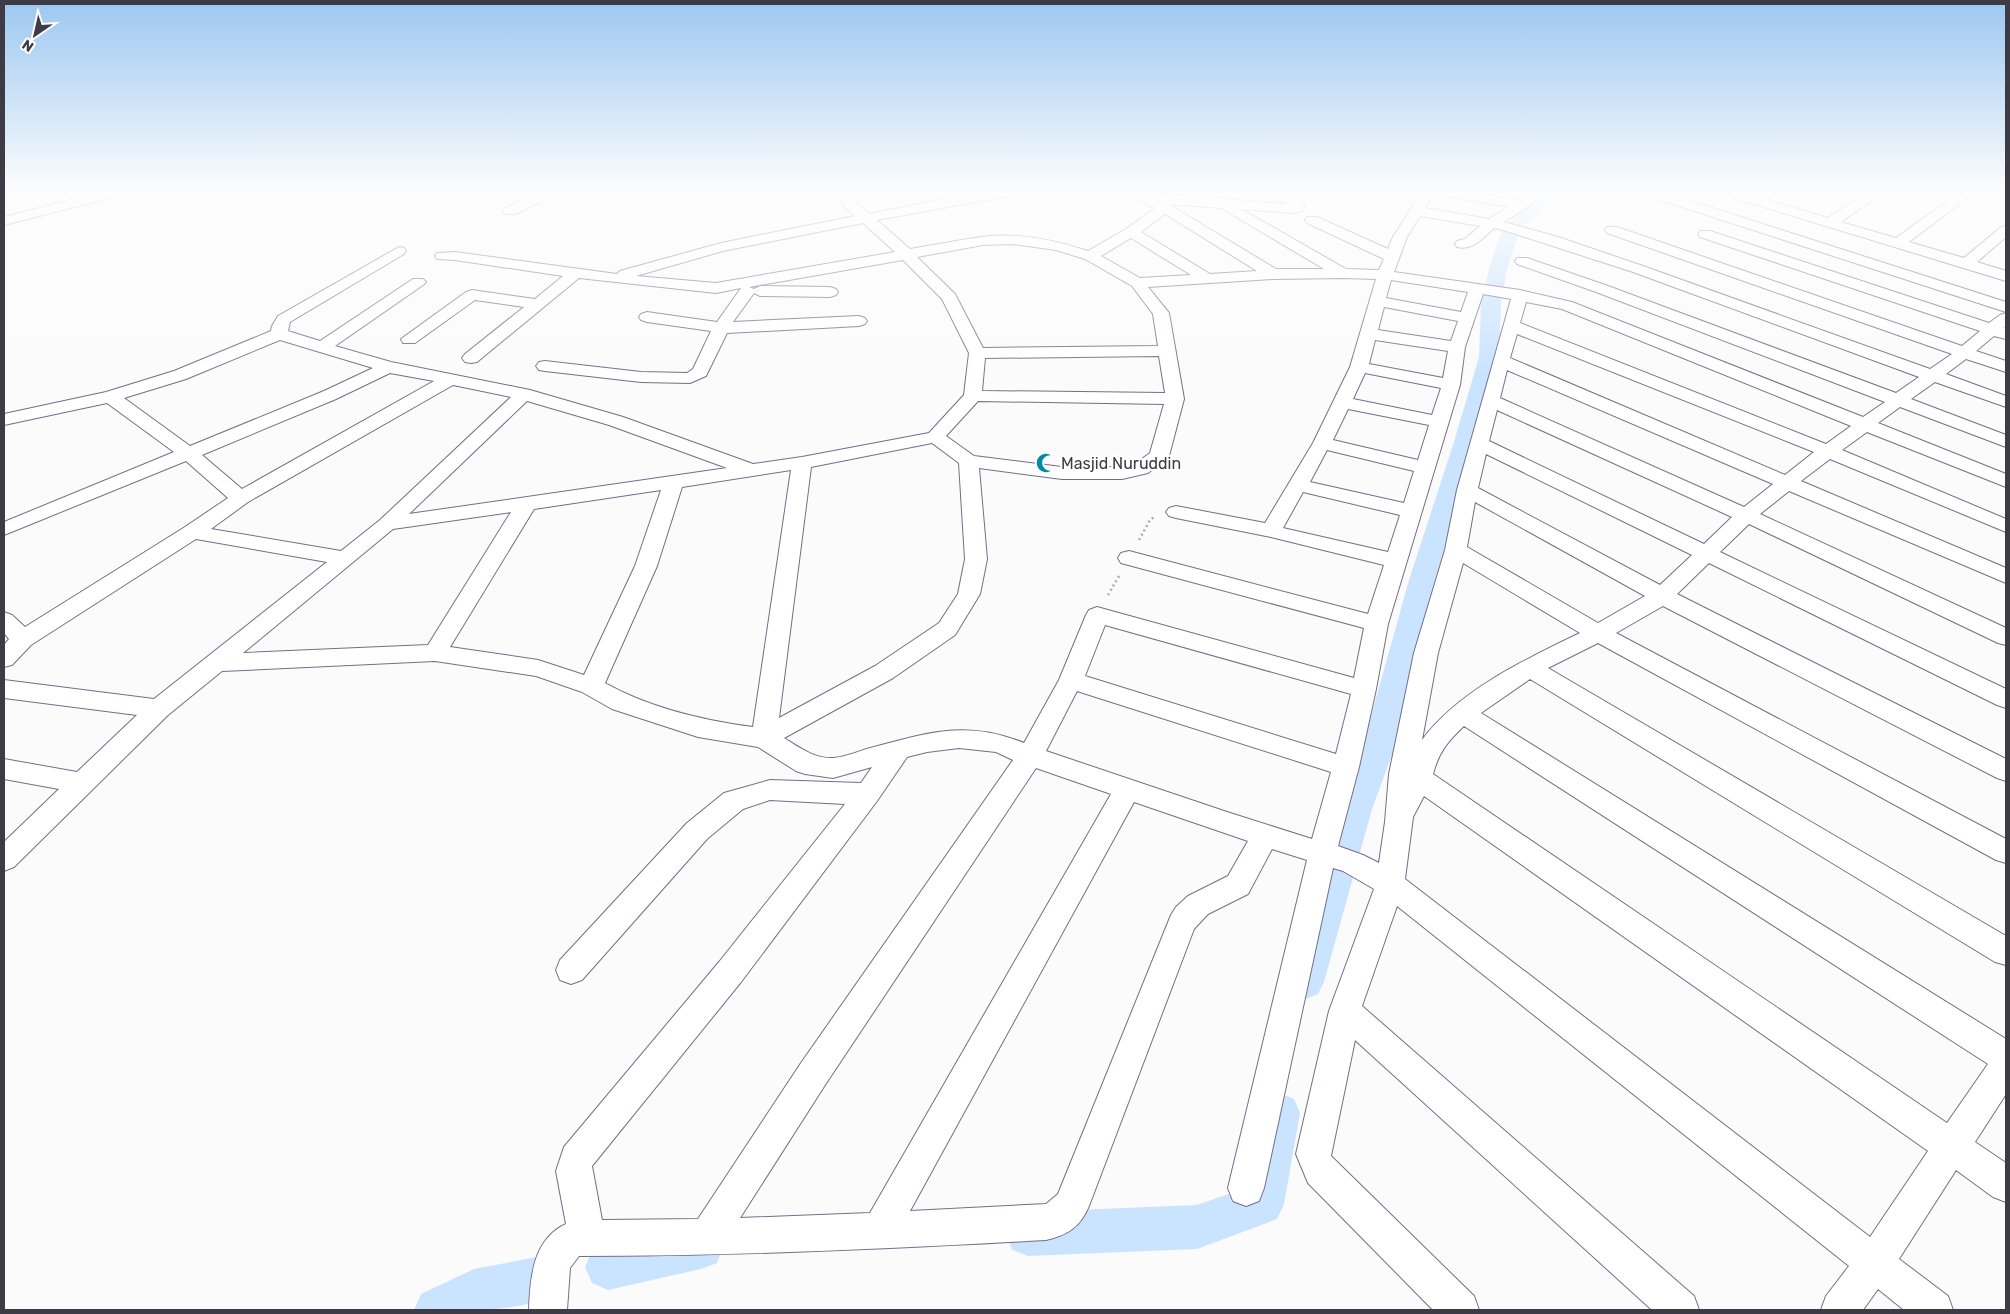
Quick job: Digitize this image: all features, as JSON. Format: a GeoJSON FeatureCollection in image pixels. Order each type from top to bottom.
{"type":"FeatureCollection","features":[{"type":"Feature","properties":{"kind":"street"},"geometry":{"type":"LineString","coordinates":[[280,334],[280,326],[284,319],[395,253]]}},
{"type":"Feature","properties":{"kind":"street"},"geometry":{"type":"LineString","coordinates":[[613,278],[699,253]]}},
{"type":"Feature","properties":{"kind":"street"},"geometry":{"type":"LineString","coordinates":[[442,256],[455,256],[613,278],[716,288],[748,286],[916,253]]}},
{"type":"Feature","properties":{"kind":"street"},"geometry":{"type":"LineString","coordinates":[[935,437],[969,461],[1062,473],[1122,473],[1141,469],[1159,456],[1175,398],[1161,313],[1136,283],[1090,256],[1081,253]]}},
{"type":"Feature","properties":{"kind":"street"},"geometry":{"type":"LineString","coordinates":[[1090,256],[1095,253]]}},
{"type":"Feature","properties":{"kind":"street"},"geometry":{"type":"LineString","coordinates":[[1166,253],[1207,278]]}},
{"type":"Feature","properties":{"kind":"street"},"geometry":{"type":"LineString","coordinates":[[1239,253],[1273,274]]}},
{"type":"Feature","properties":{"kind":"street"},"geometry":{"type":"LineString","coordinates":[[1308,253],[1343,273]]}},
{"type":"Feature","properties":{"kind":"street"},"geometry":{"type":"LineString","coordinates":[[1384,253],[1392,257]]}},
{"type":"Feature","properties":{"kind":"street"},"geometry":{"type":"LineString","coordinates":[[1271,531],[1322,443],[1359,367],[1393,253]]}},
{"type":"Feature","properties":{"kind":"street"},"geometry":{"type":"LineString","coordinates":[[1591,253],[2006,402]]}},
{"type":"Feature","properties":{"kind":"street"},"geometry":{"type":"LineString","coordinates":[[1566,306],[1665,253]]}},
{"type":"Feature","properties":{"kind":"street"},"geometry":{"type":"LineString","coordinates":[[1681,253],[2006,367]]}},
{"type":"Feature","properties":{"kind":"street"},"geometry":{"type":"LineString","coordinates":[[1763,253],[2000,333]]}},
{"type":"Feature","properties":{"kind":"street"},"geometry":{"type":"LineString","coordinates":[[1841,253],[2006,307]]}},
{"type":"Feature","properties":{"kind":"street"},"geometry":{"type":"LineString","coordinates":[[1932,253],[2006,276]]}},
{"type":"Feature","properties":{"kind":"street"},"geometry":{"type":"LineString","coordinates":[[1966,264],[1979,253]]}},
{"type":"Feature","properties":{"kind":"street"},"geometry":{"type":"LineString","coordinates":[[387,524],[752,471],[935,437],[972,396],[977,353],[949,297],[907,255]]}},
{"type":"Feature","properties":{"kind":"street"},"geometry":{"type":"LineString","coordinates":[[1522,261],[1614,282],[1898,400],[2006,441]]}},
{"type":"Feature","properties":{"kind":"street"},"geometry":{"type":"LineString","coordinates":[[471,358],[576,273]]}},
{"type":"Feature","properties":{"kind":"street"},"geometry":{"type":"LineString","coordinates":[[1136,283],[1273,274],[1343,273],[1386,275],[1513,294],[1566,306],[1863,426],[2006,481]]}},
{"type":"Feature","properties":{"kind":"street"},"geometry":{"type":"LineString","coordinates":[[322,347],[418,282]]}},
{"type":"Feature","properties":{"kind":"street"},"geometry":{"type":"LineString","coordinates":[[748,286],[830,292]]}},
{"type":"Feature","properties":{"kind":"street"},"geometry":{"type":"LineString","coordinates":[[544,366],[641,377],[690,378],[700,372],[721,328],[748,286]]}},
{"type":"Feature","properties":{"kind":"street"},"geometry":{"type":"LineString","coordinates":[[1246,1188],[1338,858],[1346,767],[1364,689],[1376,624],[1451,385],[1458,347],[1467,318],[1481,289]]}},
{"type":"Feature","properties":{"kind":"street"},"geometry":{"type":"LineString","coordinates":[[1460,1310],[1320,1171],[1313,1154],[1345,1011],[1390,884],[1399,822],[1402,774],[1426,653],[1456,550],[1467,490],[1490,400],[1512,326],[1513,294]]}},
{"type":"Feature","properties":{"kind":"street"},"geometry":{"type":"LineString","coordinates":[[410,339],[472,295],[539,304]]}},
{"type":"Feature","properties":{"kind":"street"},"geometry":{"type":"LineString","coordinates":[[1378,301],[1467,318]]}},
{"type":"Feature","properties":{"kind":"street"},"geometry":{"type":"LineString","coordinates":[[648,317],[721,328],[859,321]]}},
{"type":"Feature","properties":{"kind":"street"},"geometry":{"type":"LineString","coordinates":[[1399,822],[1419,778],[1426,753],[1440,734],[1462,713],[1529,668],[1598,633],[1662,596],[1746,515],[1828,451],[1898,400],[1965,352],[2000,333],[2006,318]]}},
{"type":"Feature","properties":{"kind":"street"},"geometry":{"type":"LineString","coordinates":[[1512,326],[1828,451],[2006,526]]}},
{"type":"Feature","properties":{"kind":"street"},"geometry":{"type":"LineString","coordinates":[[4,419],[110,397],[180,375],[280,334],[388,366],[524,394],[616,422],[752,471]]}},
{"type":"Feature","properties":{"kind":"street"},"geometry":{"type":"LineString","coordinates":[[1368,334],[1458,347]]}},
{"type":"Feature","properties":{"kind":"street"},"geometry":{"type":"LineString","coordinates":[[977,353],[1167,351]]}},
{"type":"Feature","properties":{"kind":"street"},"geometry":{"type":"LineString","coordinates":[[1502,361],[2006,576]]}},
{"type":"Feature","properties":{"kind":"street"},"geometry":{"type":"LineString","coordinates":[[4,529],[330,395],[388,366]]}},
{"type":"Feature","properties":{"kind":"street"},"geometry":{"type":"LineString","coordinates":[[1359,367],[1451,385]]}},
{"type":"Feature","properties":{"kind":"street"},"geometry":{"type":"LineString","coordinates":[[4,659],[11,630],[192,532],[241,498],[450,379]]}},
{"type":"Feature","properties":{"kind":"street"},"geometry":{"type":"LineString","coordinates":[[4,859],[159,709],[387,524],[524,394]]}},
{"type":"Feature","properties":{"kind":"street"},"geometry":{"type":"LineString","coordinates":[[972,396],[1175,398]]}},
{"type":"Feature","properties":{"kind":"street"},"geometry":{"type":"LineString","coordinates":[[110,397],[188,453],[241,498]]}},
{"type":"Feature","properties":{"kind":"street"},"geometry":{"type":"LineString","coordinates":[[1490,400],[1746,515],[2006,637]]}},
{"type":"Feature","properties":{"kind":"street"},"geometry":{"type":"LineString","coordinates":[[1342,402],[1439,422]]}},
{"type":"Feature","properties":{"kind":"street"},"geometry":{"type":"LineString","coordinates":[[1322,443],[1425,468]]}},
{"type":"Feature","properties":{"kind":"street"},"geometry":{"type":"LineString","coordinates":[[1479,444],[2006,699]]}},
{"type":"Feature","properties":{"kind":"street"},"geometry":{"type":"LineString","coordinates":[[764,738],[884,672],[947,629],[969,594],[976,559],[969,461]]}},
{"type":"Feature","properties":{"kind":"street"},"geometry":{"type":"LineString","coordinates":[[764,738],[802,463]]}},
{"type":"Feature","properties":{"kind":"street"},"geometry":{"type":"LineString","coordinates":[[591,686],[646,566],[674,482]]}},
{"type":"Feature","properties":{"kind":"street"},"geometry":{"type":"LineString","coordinates":[[1298,485],[1411,512]]}},
{"type":"Feature","properties":{"kind":"street"},"geometry":{"type":"LineString","coordinates":[[1467,490],[1662,596],[2006,771]]}},
{"type":"Feature","properties":{"kind":"street"},"geometry":{"type":"LineString","coordinates":[[435,652],[527,503]]}},
{"type":"Feature","properties":{"kind":"street"},"geometry":{"type":"LineString","coordinates":[[1176,512],[1271,531],[1396,561]]}},
{"type":"Feature","properties":{"kind":"street"},"geometry":{"type":"LineString","coordinates":[[192,532],[345,558]]}},
{"type":"Feature","properties":{"kind":"street"},"geometry":{"type":"LineString","coordinates":[[1456,550],[1598,633],[2006,852]]}},
{"type":"Feature","properties":{"kind":"street"},"geometry":{"type":"LineString","coordinates":[[1129,558],[1376,624]]}},
{"type":"Feature","properties":{"kind":"street"},"geometry":{"type":"LineString","coordinates":[[707,1237],[813,1074],[1030,756],[1071,680],[1097,615],[1364,689]]}},
{"type":"Feature","properties":{"kind":"street"},"geometry":{"type":"LineString","coordinates":[[216,663],[435,652],[538,668],[591,686],[621,703],[707,730],[764,738],[798,760],[822,767],[832,768],[897,752],[927,742],[959,738],[999,743],[1030,756],[1127,790],[1338,858],[1390,884],[1934,1310]]}},
{"type":"Feature","properties":{"kind":"street"},"geometry":{"type":"LineString","coordinates":[[1529,668],[2006,952]]}},
{"type":"Feature","properties":{"kind":"street"},"geometry":{"type":"LineString","coordinates":[[1071,680],[1346,767]]}},
{"type":"Feature","properties":{"kind":"street"},"geometry":{"type":"LineString","coordinates":[[4,689],[159,709]]}},
{"type":"Feature","properties":{"kind":"street"},"geometry":{"type":"LineString","coordinates":[[1462,713],[2006,1057]]}},
{"type":"Feature","properties":{"kind":"street"},"geometry":{"type":"LineString","coordinates":[[587,1238],[574,1171],[576,1159],[730,972],[868,794],[897,752]]}},
{"type":"Feature","properties":{"kind":"street"},"geometry":{"type":"LineString","coordinates":[[4,769],[83,783]]}},
{"type":"Feature","properties":{"kind":"street"},"geometry":{"type":"LineString","coordinates":[[1419,778],[2006,1184]]}},
{"type":"Feature","properties":{"kind":"street"},"geometry":{"type":"LineString","coordinates":[[571,970],[697,830],[734,801],[770,790],[868,794]]}},
{"type":"Feature","properties":{"kind":"street"},"geometry":{"type":"LineString","coordinates":[[879,1232],[1127,790]]}},
{"type":"Feature","properties":{"kind":"street"},"geometry":{"type":"LineString","coordinates":[[548,1310],[552,1262],[557,1252],[568,1241],[577,1238],[707,1237],[879,1232],[1046,1222],[1060,1219],[1066,1213],[1181,924],[1186,916],[1198,905],[1238,885],[1266,835]]}},
{"type":"Feature","properties":{"kind":"street"},"geometry":{"type":"LineString","coordinates":[[1345,1011],[1680,1310]]}},
{"type":"Feature","properties":{"kind":"street"},"geometry":{"type":"LineString","coordinates":[[1840,1310],[1874,1263],[2006,1065]]}},
{"type":"Feature","properties":{"kind":"waterway"},"geometry":{"type":"LineString","coordinates":[[1305,982],[1356,809],[1377,752],[1422,580],[1465,445],[1489,357],[1491,304],[1503,253]]}},
{"type":"Feature","properties":{"kind":"waterway"},"geometry":{"type":"LineString","coordinates":[[1028,1234],[1197,1227],[1262,1204],[1279,1113]]}},
{"type":"Feature","properties":{"kind":"waterway"},"geometry":{"type":"LineString","coordinates":[[608,1267],[701,1247]]}},
{"type":"Feature","properties":{"kind":"waterway"},"geometry":{"type":"LineString","coordinates":[[437,1310],[474,1292],[537,1280]]}},
{"type":"Feature","properties":{"kind":"place","name":"Masjid Nuruddin"},"geometry":{"type":"Point","coordinates":[1046,463]}}]}
